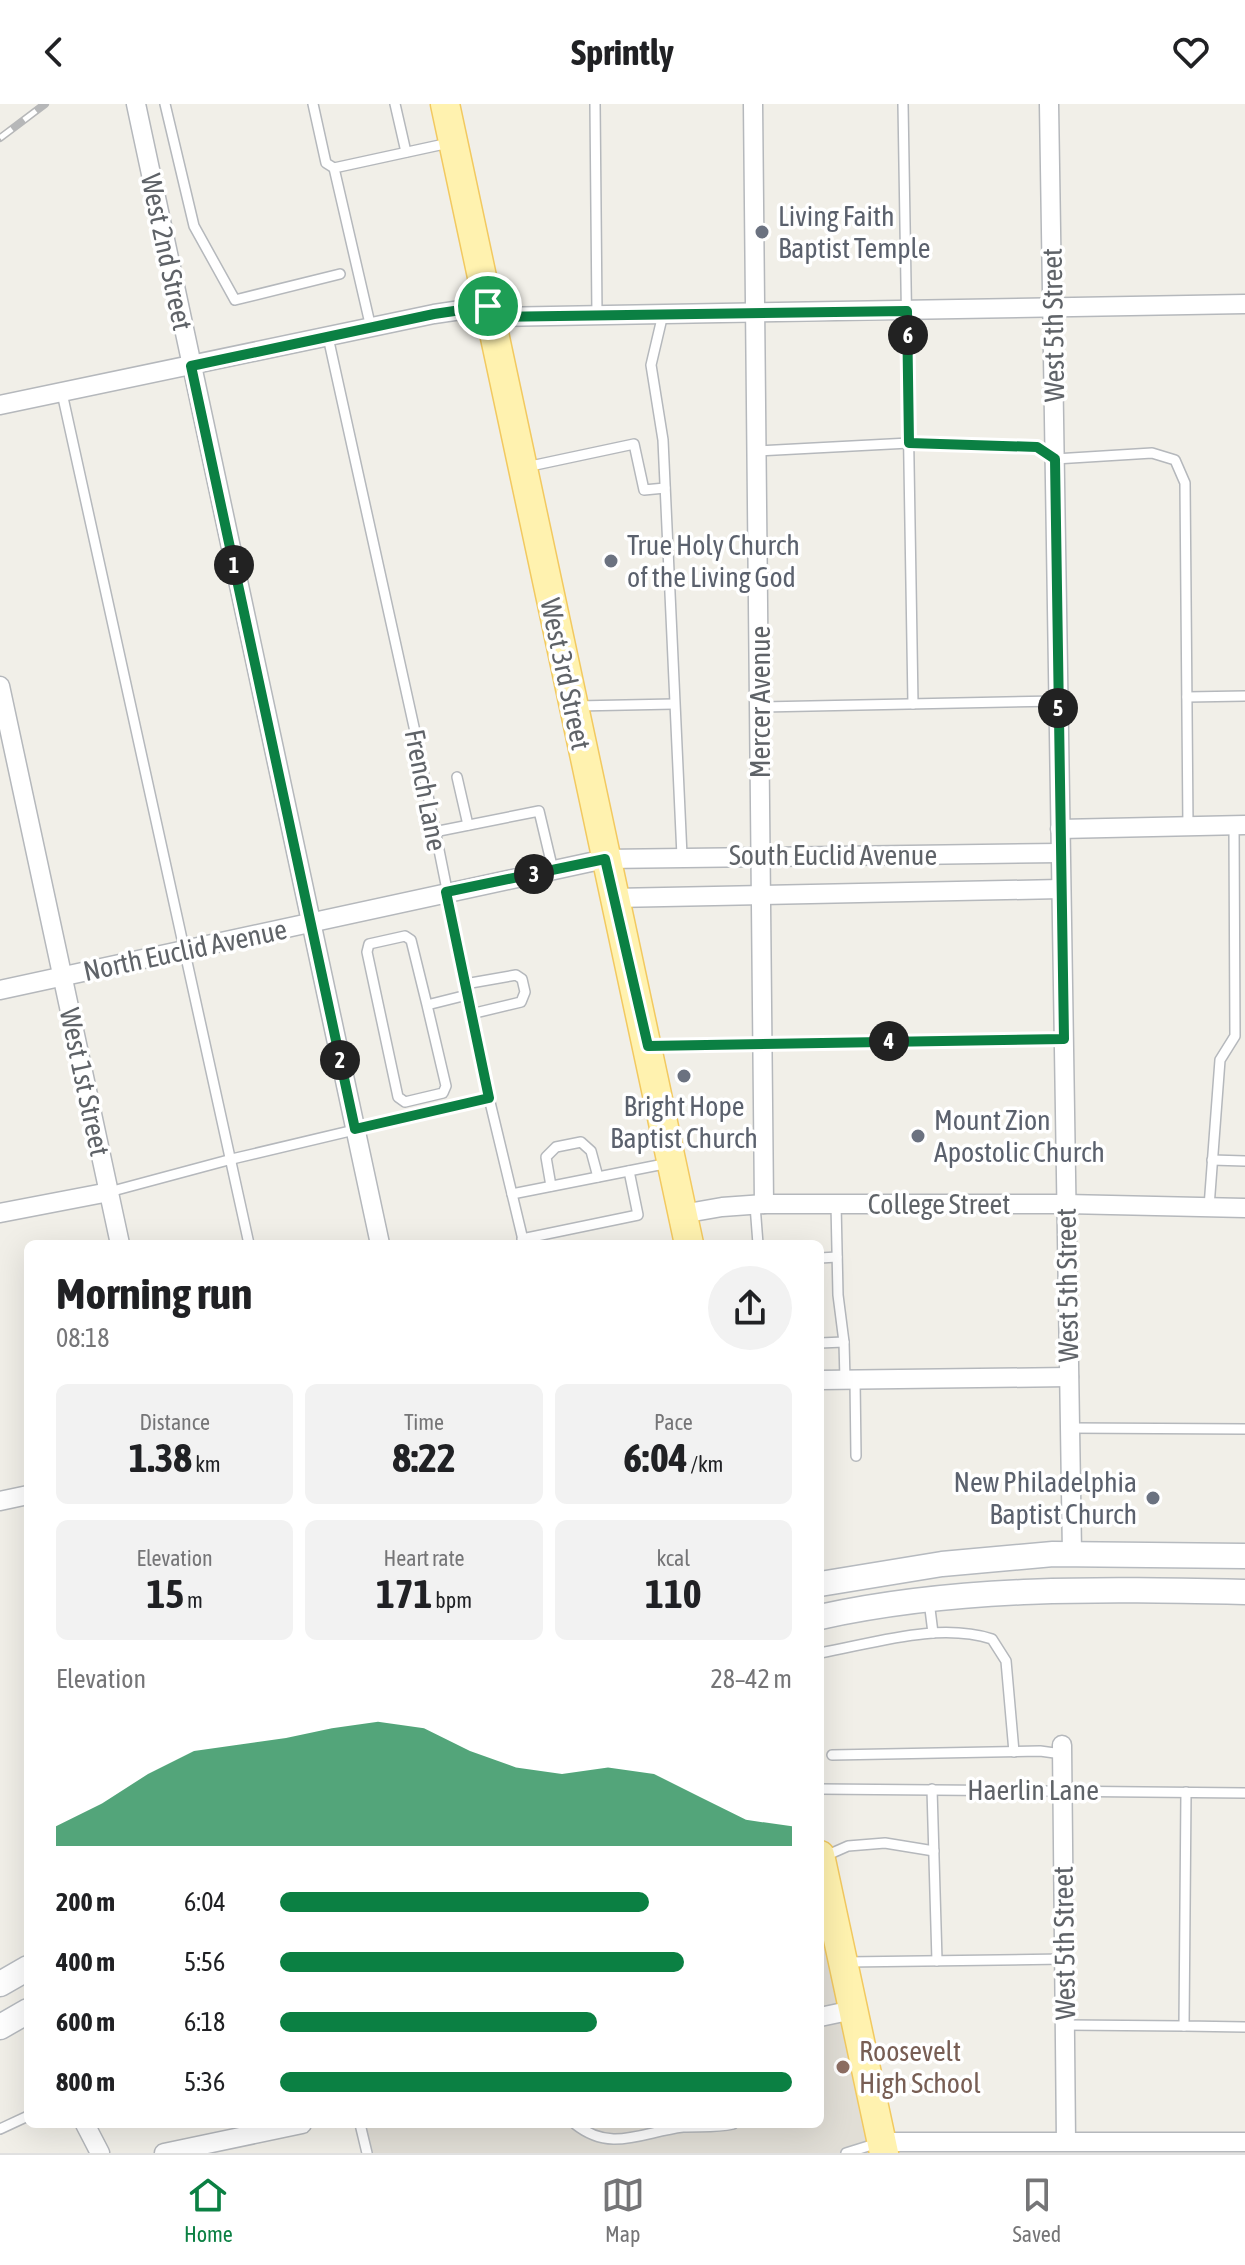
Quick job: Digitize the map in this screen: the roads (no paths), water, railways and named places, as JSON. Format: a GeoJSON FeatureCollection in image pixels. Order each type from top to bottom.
{"type":"FeatureCollection","features":[{"type":"Feature","properties":{"kind":"main road","name":"West 3rd Street"},"geometry":{"type":"LineString","coordinates":[[445,104],[688,1240]]}},
{"type":"Feature","properties":{"kind":"main road"},"geometry":{"type":"LineString","coordinates":[[824,1583],[942,1564],[1072,1553],[1245,1556]]}},
{"type":"Feature","properties":{"kind":"main road"},"geometry":{"type":"LineString","coordinates":[[824,1616],[929,1598],[1021,1590],[1245,1592]]}},
{"type":"Feature","properties":{"kind":"main road"},"geometry":{"type":"LineString","coordinates":[[824,1875],[882,2148]]}},
{"type":"Feature","properties":{"kind":"main road"},"geometry":{"type":"LineString","coordinates":[[0,1984],[24,1970]]}},
{"type":"Feature","properties":{"kind":"main road"},"geometry":{"type":"LineString","coordinates":[[0,2027],[24,2013]]}},
{"type":"Feature","properties":{"kind":"street","name":"West 2nd Street"},"geometry":{"type":"LineString","coordinates":[[136,104],[379,1240]]}},
{"type":"Feature","properties":{"kind":"street","name":"Mercer Avenue"},"geometry":{"type":"LineString","coordinates":[[753,104],[761,855],[759,1205]]}},
{"type":"Feature","properties":{"kind":"street","name":"West 5th Street"},"geometry":{"type":"LineString","coordinates":[[1049,104],[1072,1553]]}},
{"type":"Feature","properties":{"kind":"street"},"geometry":{"type":"LineString","coordinates":[[0,405],[371,328],[489,311],[597,315],[1245,304]]}},
{"type":"Feature","properties":{"kind":"street","name":"West 1st Street"},"geometry":{"type":"LineString","coordinates":[[0,686],[119,1240]]}},
{"type":"Feature","properties":{"kind":"street"},"geometry":{"type":"LineString","coordinates":[[1060,829],[1240,826]]}},
{"type":"Feature","properties":{"kind":"street","name":"South Euclid Avenue"},"geometry":{"type":"LineString","coordinates":[[605,859],[1060,853]]}},
{"type":"Feature","properties":{"kind":"street","name":"North Euclid Avenue"},"geometry":{"type":"LineString","coordinates":[[0,990],[605,859]]}},
{"type":"Feature","properties":{"kind":"street","name":"South Euclid Avenue"},"geometry":{"type":"LineString","coordinates":[[614,898],[1060,889]]}},
{"type":"Feature","properties":{"kind":"street"},"geometry":{"type":"LineString","coordinates":[[0,1213],[109,1192]]}},
{"type":"Feature","properties":{"kind":"street","name":"College Street"},"geometry":{"type":"LineString","coordinates":[[682,1214],[759,1205],[836,1204],[1245,1208]]}},
{"type":"Feature","properties":{"kind":"street"},"geometry":{"type":"LineString","coordinates":[[824,1380],[1069,1377]]}},
{"type":"Feature","properties":{"kind":"street"},"geometry":{"type":"LineString","coordinates":[[0,1501],[24,1496]]}},
{"type":"Feature","properties":{"kind":"street","name":"West 5th Street"},"geometry":{"type":"LineString","coordinates":[[1062,1749],[1066,2141]]}},
{"type":"Feature","properties":{"kind":"street"},"geometry":{"type":"LineString","coordinates":[[824,2016],[853,2010]]}},
{"type":"Feature","properties":{"kind":"street"},"geometry":{"type":"LineString","coordinates":[[87,2128],[100,2153]]}},
{"type":"Feature","properties":{"kind":"street"},"geometry":{"type":"LineString","coordinates":[[164,2153],[283,2128]]}},
{"type":"Feature","properties":{"kind":"street"},"geometry":{"type":"LineString","coordinates":[[882,2148],[1011,2147],[1066,2141],[1245,2142]]}},
{"type":"Feature","properties":{"kind":"lane"},"geometry":{"type":"LineString","coordinates":[[165,104],[194,226],[235,300],[340,274]]}},
{"type":"Feature","properties":{"kind":"lane"},"geometry":{"type":"LineString","coordinates":[[313,104],[326,163],[334,168],[453,142]]}},
{"type":"Feature","properties":{"kind":"lane"},"geometry":{"type":"LineString","coordinates":[[395,104],[406,152]]}},
{"type":"Feature","properties":{"kind":"lane"},"geometry":{"type":"LineString","coordinates":[[595,104],[597,315]]}},
{"type":"Feature","properties":{"kind":"lane"},"geometry":{"type":"LineString","coordinates":[[903,104],[913,704]]}},
{"type":"Feature","properties":{"kind":"lane"},"geometry":{"type":"LineString","coordinates":[[334,168],[371,328]]}},
{"type":"Feature","properties":{"kind":"lane"},"geometry":{"type":"LineString","coordinates":[[663,314],[651,365],[663,440],[682,856]]}},
{"type":"Feature","properties":{"kind":"lane","name":"French Lane"},"geometry":{"type":"LineString","coordinates":[[328,337],[489,1098],[523,1240]]}},
{"type":"Feature","properties":{"kind":"lane"},"geometry":{"type":"LineString","coordinates":[[62,393],[248,1240]]}},
{"type":"Feature","properties":{"kind":"lane"},"geometry":{"type":"LineString","coordinates":[[758,451],[909,443],[1037,447],[1055,459],[1152,453],[1175,460],[1185,483],[1188,827]]}},
{"type":"Feature","properties":{"kind":"lane"},"geometry":{"type":"LineString","coordinates":[[522,467],[634,444],[644,490],[665,488]]}},
{"type":"Feature","properties":{"kind":"lane"},"geometry":{"type":"LineString","coordinates":[[1187,697],[1245,696]]}},
{"type":"Feature","properties":{"kind":"lane"},"geometry":{"type":"LineString","coordinates":[[760,707],[1058,701]]}},
{"type":"Feature","properties":{"kind":"lane"},"geometry":{"type":"LineString","coordinates":[[573,706],[674,704]]}},
{"type":"Feature","properties":{"kind":"lane"},"geometry":{"type":"LineString","coordinates":[[457,777],[468,825]]}},
{"type":"Feature","properties":{"kind":"lane"},"geometry":{"type":"LineString","coordinates":[[434,832],[539,811],[553,870]]}},
{"type":"Feature","properties":{"kind":"lane"},"geometry":{"type":"LineString","coordinates":[[1209,1207],[1220,1060],[1235,1036],[1240,1013],[1240,826]]}},
{"type":"Feature","properties":{"kind":"lane"},"geometry":{"type":"LineString","coordinates":[[405,936],[411,940],[427,1005],[446,1086],[443,1093],[405,1102],[398,1097],[367,952],[369,944],[405,936]]}},
{"type":"Feature","properties":{"kind":"lane"},"geometry":{"type":"LineString","coordinates":[[427,1005],[466,989],[516,975],[522,979],[525,992],[521,1002],[471,1014]]}},
{"type":"Feature","properties":{"kind":"lane"},"geometry":{"type":"LineString","coordinates":[[1235,1036],[1245,1043]]}},
{"type":"Feature","properties":{"kind":"lane"},"geometry":{"type":"LineString","coordinates":[[648,1046],[1064,1039]]}},
{"type":"Feature","properties":{"kind":"lane"},"geometry":{"type":"LineString","coordinates":[[109,1192],[232,1159],[489,1098]]}},
{"type":"Feature","properties":{"kind":"lane"},"geometry":{"type":"LineString","coordinates":[[551,1186],[546,1157],[556,1147],[581,1142],[591,1151],[598,1177]]}},
{"type":"Feature","properties":{"kind":"lane"},"geometry":{"type":"LineString","coordinates":[[1212,1160],[1245,1161]]}},
{"type":"Feature","properties":{"kind":"lane"},"geometry":{"type":"LineString","coordinates":[[512,1194],[672,1163]]}},
{"type":"Feature","properties":{"kind":"lane"},"geometry":{"type":"LineString","coordinates":[[532,1240],[638,1215],[629,1171]]}},
{"type":"Feature","properties":{"kind":"lane"},"geometry":{"type":"LineString","coordinates":[[836,1204],[838,1295],[850,1380],[856,1456]]}},
{"type":"Feature","properties":{"kind":"lane"},"geometry":{"type":"LineString","coordinates":[[758,1240],[759,1205]]}},
{"type":"Feature","properties":{"kind":"lane"},"geometry":{"type":"LineString","coordinates":[[824,1258],[837,1257]]}},
{"type":"Feature","properties":{"kind":"lane"},"geometry":{"type":"LineString","coordinates":[[824,1343],[844,1342]]}},
{"type":"Feature","properties":{"kind":"lane"},"geometry":{"type":"LineString","coordinates":[[1071,1428],[1245,1429]]}},
{"type":"Feature","properties":{"kind":"lane"},"geometry":{"type":"LineString","coordinates":[[929,1598],[933,1633]]}},
{"type":"Feature","properties":{"kind":"lane"},"geometry":{"type":"LineString","coordinates":[[824,1652],[933,1633],[970,1632],[992,1639],[1006,1661],[1014,1752]]}},
{"type":"Feature","properties":{"kind":"lane"},"geometry":{"type":"LineString","coordinates":[[832,1755],[1062,1749]]}},
{"type":"Feature","properties":{"kind":"lane","name":"Haerlin Lane"},"geometry":{"type":"LineString","coordinates":[[824,1789],[1245,1793]]}},
{"type":"Feature","properties":{"kind":"lane"},"geometry":{"type":"LineString","coordinates":[[932,1789],[937,1961]]}},
{"type":"Feature","properties":{"kind":"lane"},"geometry":{"type":"LineString","coordinates":[[1184,2026],[1186,1792]]}},
{"type":"Feature","properties":{"kind":"lane"},"geometry":{"type":"LineString","coordinates":[[824,1855],[848,1846],[885,1843],[934,1851]]}},
{"type":"Feature","properties":{"kind":"lane"},"geometry":{"type":"LineString","coordinates":[[843,1963],[1064,1959]]}},
{"type":"Feature","properties":{"kind":"lane"},"geometry":{"type":"LineString","coordinates":[[1065,2025],[1245,2027]]}},
{"type":"Feature","properties":{"kind":"lane"},"geometry":{"type":"LineString","coordinates":[[0,2129],[24,2118]]}},
{"type":"Feature","properties":{"kind":"lane"},"geometry":{"type":"LineString","coordinates":[[361,2128],[367,2153]]}},
{"type":"Feature","properties":{"kind":"lane"},"geometry":{"type":"LineString","coordinates":[[580,2128],[593,2138],[612,2141],[679,2128]]}},
{"type":"Feature","properties":{"kind":"lane"},"geometry":{"type":"LineString","coordinates":[[846,2153],[882,2148]]}},
{"type":"Feature","properties":{"kind":"railway"},"geometry":{"type":"LineString","coordinates":[[0,138],[45,104]]}},
{"type":"Feature","properties":{"kind":"place","name":"Living Faith Baptist Temple"},"geometry":{"type":"Point","coordinates":[762,232]}},
{"type":"Feature","properties":{"kind":"place","name":"True Holy Church of the Living God"},"geometry":{"type":"Point","coordinates":[611,561]}},
{"type":"Feature","properties":{"kind":"place","name":"Bright Hope Baptist Church"},"geometry":{"type":"Point","coordinates":[684,1076]}},
{"type":"Feature","properties":{"kind":"place","name":"Mount Zion Apostolic Church"},"geometry":{"type":"Point","coordinates":[918,1136]}},
{"type":"Feature","properties":{"kind":"place","name":"New Philadelphia Baptist Church"},"geometry":{"type":"Point","coordinates":[1153,1498]}},
{"type":"Feature","properties":{"kind":"place","name":"Roosevelt High School"},"geometry":{"type":"Point","coordinates":[843,2067]}}]}
